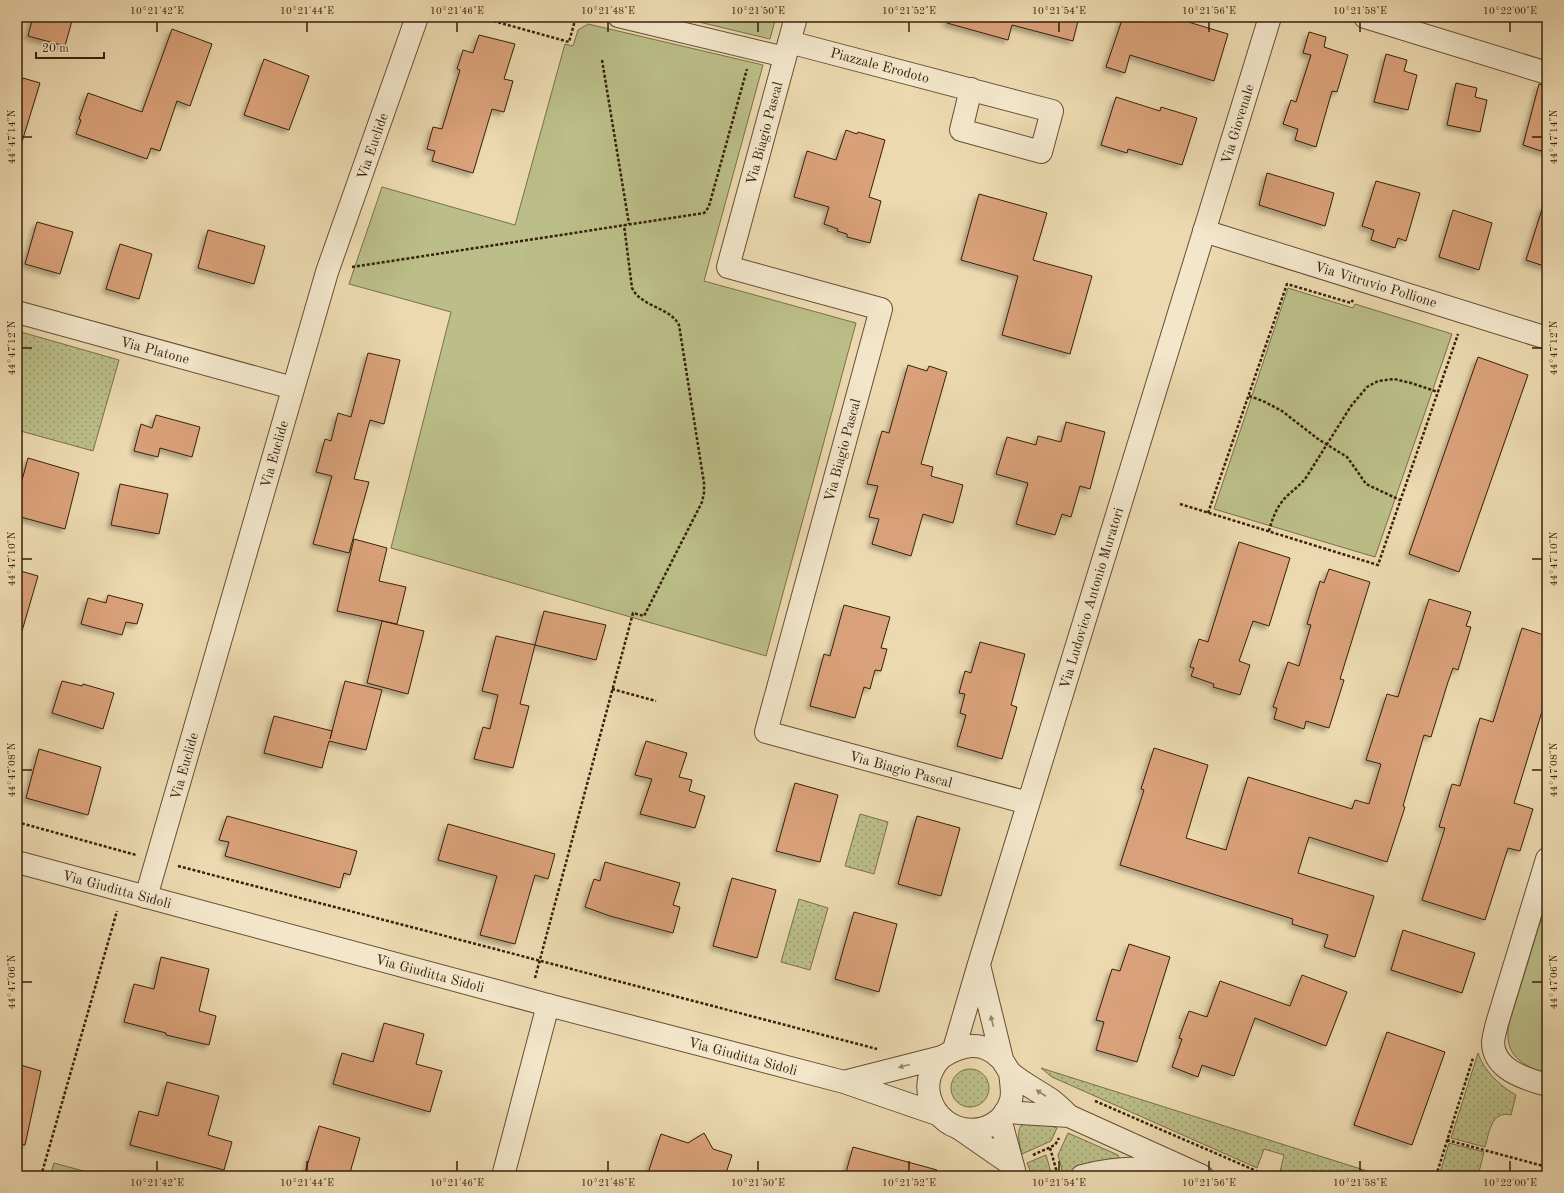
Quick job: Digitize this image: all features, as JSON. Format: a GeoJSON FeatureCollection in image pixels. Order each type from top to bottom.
{"type":"FeatureCollection","features":[{"type":"Feature","properties":{"kind":"street","name":"Via Euclide"},"geometry":{"type":"LineString","coordinates":[[146,896],[327,272],[417,17]]}},
{"type":"Feature","properties":{"kind":"street"},"geometry":{"type":"LineString","coordinates":[[618,17],[752,49],[787,49]]}},
{"type":"Feature","properties":{"kind":"street","name":"Via Biagio Pascal"},"geometry":{"type":"LineString","coordinates":[[796,17],[728,267],[881,309],[766,732],[1028,803]]}},
{"type":"Feature","properties":{"kind":"street","name":"Via Giovenale"},"geometry":{"type":"LineString","coordinates":[[1204,231],[1270,17]]}},
{"type":"Feature","properties":{"kind":"street"},"geometry":{"type":"LineString","coordinates":[[1365,17],[1547,73]]}},
{"type":"Feature","properties":{"kind":"street","name":"Piazzale Erodoto"},"geometry":{"type":"LineString","coordinates":[[787,49],[971,89]]}},
{"type":"Feature","properties":{"kind":"street","name":"Via Vitruvio Pollione"},"geometry":{"type":"LineString","coordinates":[[1204,231],[1547,338]]}},
{"type":"Feature","properties":{"kind":"street","name":"Via Ludovico Antonio Muratori"},"geometry":{"type":"LineString","coordinates":[[948,1053],[979,964],[1204,231]]}},
{"type":"Feature","properties":{"kind":"street","name":"Via Platone"},"geometry":{"type":"LineString","coordinates":[[17,312],[293,388]]}},
{"type":"Feature","properties":{"kind":"street"},"geometry":{"type":"LineString","coordinates":[[1547,859],[1498,1020],[1493,1043],[1494,1050],[1498,1058],[1509,1070],[1522,1078],[1547,1085]]}},
{"type":"Feature","properties":{"kind":"street","name":"Via Giuditta Sidoli"},"geometry":{"type":"LineString","coordinates":[[17,862],[538,1002],[844,1082],[937,1114]]}},
{"type":"Feature","properties":{"kind":"street"},"geometry":{"type":"LineString","coordinates":[[960,1129],[975,1130],[989,1126],[1003,1116],[1012,1099],[1006,1066],[979,964]]}},
{"type":"Feature","properties":{"kind":"street"},"geometry":{"type":"LineString","coordinates":[[503,1176],[538,1002]]}},
{"type":"Feature","properties":{"kind":"street","name":"Via Giuditta Sidoli"},"geometry":{"type":"LineString","coordinates":[[844,1082],[948,1053],[963,1046],[978,1046],[990,1050],[1006,1066],[1052,1100],[1069,1116],[1202,1176]]}},
{"type":"Feature","properties":{"kind":"street","name":"Via Giuditta Sidoli"},"geometry":{"type":"LineString","coordinates":[[948,1053],[933,1068],[929,1078],[928,1092],[932,1106],[937,1114],[948,1124],[960,1129],[1014,1170]]}},
{"type":"Feature","properties":{"kind":"street"},"geometry":{"type":"LineString","coordinates":[[1003,1116],[1014,1170]]}},
{"type":"Feature","properties":{"kind":"street","name":"Via Giuditta Sidoli"},"geometry":{"type":"LineString","coordinates":[[1003,1116],[1069,1116]]}},
{"type":"Feature","properties":{"kind":"street"},"geometry":{"type":"LineString","coordinates":[[1082,1176],[1108,1170],[1129,1168],[1153,1169],[1195,1176]]}},
{"type":"Feature","properties":{"kind":"path"},"geometry":{"type":"LineString","coordinates":[[479,17],[569,42],[576,17]]}},
{"type":"Feature","properties":{"kind":"path"},"geometry":{"type":"LineString","coordinates":[[352,267],[706,211],[710,206],[752,49]]}},
{"type":"Feature","properties":{"kind":"path"},"geometry":{"type":"LineString","coordinates":[[602,60],[628,224]]}},
{"type":"Feature","properties":{"kind":"path"},"geometry":{"type":"LineString","coordinates":[[538,1002],[539,961],[633,613],[644,616],[702,502],[705,488],[679,325],[674,318],[634,292],[632,288],[624,225]]}},
{"type":"Feature","properties":{"kind":"path"},"geometry":{"type":"LineString","coordinates":[[1208,513],[1287,284],[1351,304],[1353,298]]}},
{"type":"Feature","properties":{"kind":"path"},"geometry":{"type":"LineString","coordinates":[[1180,504],[1378,565],[1459,330]]}},
{"type":"Feature","properties":{"kind":"path"},"geometry":{"type":"LineString","coordinates":[[1269,531],[1278,507],[1286,496],[1302,482],[1362,391],[1373,383],[1394,379],[1411,382],[1438,392]]}},
{"type":"Feature","properties":{"kind":"path"},"geometry":{"type":"LineString","coordinates":[[1248,396],[1263,401],[1282,411],[1327,445],[1346,457],[1356,468],[1366,484],[1400,500]]}},
{"type":"Feature","properties":{"kind":"path"},"geometry":{"type":"LineString","coordinates":[[612,689],[656,701]]}},
{"type":"Feature","properties":{"kind":"path"},"geometry":{"type":"LineString","coordinates":[[17,822],[877,1049]]}},
{"type":"Feature","properties":{"kind":"path"},"geometry":{"type":"LineString","coordinates":[[41,1176],[134,854]]}},
{"type":"Feature","properties":{"kind":"path"},"geometry":{"type":"LineString","coordinates":[[1436,1176],[1474,1053]]}},
{"type":"Feature","properties":{"kind":"path"},"geometry":{"type":"LineString","coordinates":[[1093,1100],[1268,1176]]}},
{"type":"Feature","properties":{"kind":"path"},"geometry":{"type":"LineString","coordinates":[[1014,1170],[1056,1145],[1069,1116]]}},
{"type":"Feature","properties":{"kind":"path"},"geometry":{"type":"LineString","coordinates":[[1447,1140],[1547,1167]]}},
{"type":"Feature","properties":{"kind":"path"},"geometry":{"type":"LineString","coordinates":[[1050,1148],[1058,1176]]}},
{"type":"Feature","properties":{"kind":"green space"},"geometry":{"type":"Polygon","coordinates":[[[678,17],[776,17],[770,39],[678,17]]]}},
{"type":"Feature","properties":{"kind":"green space"},"geometry":{"type":"Polygon","coordinates":[[[588,24],[763,65],[704,281],[856,323],[766,656],[391,548],[451,312],[349,284],[382,187],[515,225],[565,44],[573,46],[578,30],[588,24]]]}},
{"type":"Feature","properties":{"kind":"green space"},"geometry":{"type":"Polygon","coordinates":[[[1288,288],[1353,308],[1355,304],[1452,334],[1375,557],[1214,509],[1288,288]]]}},
{"type":"Feature","properties":{"kind":"green space"},"geometry":{"type":"Polygon","coordinates":[[[21,332],[119,360],[93,451],[17,430],[17,345],[21,332]]]}},
{"type":"Feature","properties":{"kind":"green space"},"geometry":{"type":"Polygon","coordinates":[[[860,814],[888,822],[874,874],[845,866],[860,814]]]}},
{"type":"Feature","properties":{"kind":"green space"},"geometry":{"type":"Polygon","coordinates":[[[799,899],[828,908],[810,970],[781,962],[799,899]]]}},
{"type":"Feature","properties":{"kind":"green space"},"geometry":{"type":"Polygon","coordinates":[[[1547,900],[1547,1073],[1529,1067],[1516,1057],[1509,1043],[1508,1034],[1509,1024],[1547,900]]]}},
{"type":"Feature","properties":{"kind":"green space"},"geometry":{"type":"Polygon","coordinates":[[[1478,1053],[1488,1072],[1504,1087],[1516,1095],[1511,1115],[1504,1114],[1495,1120],[1492,1124],[1485,1147],[1451,1138],[1478,1053]]]}},
{"type":"Feature","properties":{"kind":"green space"},"geometry":{"type":"Polygon","coordinates":[[[1041,1068],[1383,1176],[1279,1176],[1284,1155],[1264,1149],[1257,1168],[1052,1077],[1041,1068]]]}},
{"type":"Feature","properties":{"kind":"green space"},"geometry":{"type":"Polygon","coordinates":[[[966,1069],[974,1069],[984,1074],[988,1081],[988,1095],[984,1102],[974,1107],[966,1107],[956,1102],[954,1099],[951,1092],[951,1084],[956,1074],[959,1072],[966,1069]]]}},
{"type":"Feature","properties":{"kind":"green space"},"geometry":{"type":"Polygon","coordinates":[[[1042,1122],[1057,1128],[1051,1141],[1022,1154],[1019,1137],[1020,1128],[1025,1123],[1042,1122]]]}},
{"type":"Feature","properties":{"kind":"green space"},"geometry":{"type":"Polygon","coordinates":[[[1068,1133],[1118,1155],[1119,1158],[1117,1160],[1083,1167],[1063,1174],[1058,1155],[1068,1133]]]}},
{"type":"Feature","properties":{"kind":"green space"},"geometry":{"type":"Polygon","coordinates":[[[1449,1143],[1484,1152],[1478,1176],[1439,1176],[1449,1143]]]}},
{"type":"Feature","properties":{"kind":"green space"},"geometry":{"type":"Polygon","coordinates":[[[1046,1155],[1052,1176],[1032,1176],[1027,1163],[1046,1155]]]}},
{"type":"Feature","properties":{"kind":"green space"},"geometry":{"type":"Polygon","coordinates":[[[54,1163],[102,1176],[50,1176],[54,1163]]]}},
{"type":"Feature","properties":{"kind":"building"},"geometry":{"type":"Polygon","coordinates":[[[33,17],[73,17],[65,46],[28,36],[33,17]]]}},
{"type":"Feature","properties":{"kind":"building"},"geometry":{"type":"Polygon","coordinates":[[[947,17],[1079,17],[1073,41],[1012,25],[1008,40],[947,23],[947,17]]]}},
{"type":"Feature","properties":{"kind":"building"},"geometry":{"type":"Polygon","coordinates":[[[1123,17],[1186,17],[1185,21],[1228,34],[1214,81],[1130,55],[1125,73],[1106,67],[1123,17]]]}},
{"type":"Feature","properties":{"kind":"building"},"geometry":{"type":"Polygon","coordinates":[[[172,29],[212,44],[190,106],[177,101],[160,151],[151,148],[147,159],[76,134],[81,120],[79,119],[88,93],[142,112],[172,29]]]}},
{"type":"Feature","properties":{"kind":"building"},"geometry":{"type":"Polygon","coordinates":[[[1309,32],[1326,37],[1324,47],[1348,55],[1337,92],[1332,91],[1316,147],[1295,140],[1298,129],[1283,124],[1291,100],[1296,102],[1311,55],[1303,53],[1309,32]]]}},
{"type":"Feature","properties":{"kind":"building"},"geometry":{"type":"Polygon","coordinates":[[[479,35],[515,44],[504,79],[513,81],[504,112],[492,109],[473,173],[432,161],[435,151],[427,149],[433,127],[442,129],[460,70],[457,69],[463,50],[473,53],[479,35]]]}},
{"type":"Feature","properties":{"kind":"building"},"geometry":{"type":"Polygon","coordinates":[[[1386,54],[1407,60],[1404,71],[1417,75],[1408,110],[1374,102],[1386,54]]]}},
{"type":"Feature","properties":{"kind":"building"},"geometry":{"type":"Polygon","coordinates":[[[264,59],[309,76],[289,130],[244,115],[264,59]]]}},
{"type":"Feature","properties":{"kind":"building"},"geometry":{"type":"Polygon","coordinates":[[[23,78],[40,83],[21,145],[17,145],[17,86],[20,87],[23,78]]]}},
{"type":"Feature","properties":{"kind":"building"},"geometry":{"type":"Polygon","coordinates":[[[1456,83],[1477,88],[1475,97],[1487,100],[1480,132],[1447,125],[1456,83]]]}},
{"type":"Feature","properties":{"kind":"building"},"geometry":{"type":"Polygon","coordinates":[[[1539,84],[1547,85],[1547,153],[1523,145],[1539,84]]]}},
{"type":"Feature","properties":{"kind":"building"},"geometry":{"type":"Polygon","coordinates":[[[1116,97],[1160,111],[1161,107],[1197,118],[1182,165],[1128,149],[1127,153],[1101,145],[1116,97]]]}},
{"type":"Feature","properties":{"kind":"building"},"geometry":{"type":"Polygon","coordinates":[[[846,130],[885,140],[869,197],[881,201],[870,243],[847,237],[847,234],[837,231],[838,229],[824,224],[829,207],[794,197],[807,151],[836,160],[846,130]]]}},
{"type":"Feature","properties":{"kind":"building"},"geometry":{"type":"Polygon","coordinates":[[[1267,173],[1334,193],[1325,226],[1259,205],[1267,173]]]}},
{"type":"Feature","properties":{"kind":"building"},"geometry":{"type":"Polygon","coordinates":[[[1376,181],[1420,193],[1406,241],[1398,238],[1395,248],[1371,240],[1374,230],[1362,226],[1376,181]]]}},
{"type":"Feature","properties":{"kind":"building"},"geometry":{"type":"Polygon","coordinates":[[[979,194],[1047,213],[1033,260],[1092,276],[1070,354],[1002,335],[1018,276],[961,260],[979,194]]]}},
{"type":"Feature","properties":{"kind":"building"},"geometry":{"type":"Polygon","coordinates":[[[1543,206],[1547,207],[1547,267],[1526,260],[1543,206]]]}},
{"type":"Feature","properties":{"kind":"building"},"geometry":{"type":"Polygon","coordinates":[[[1453,210],[1492,223],[1479,270],[1439,257],[1453,210]]]}},
{"type":"Feature","properties":{"kind":"building"},"geometry":{"type":"Polygon","coordinates":[[[37,222],[73,232],[60,274],[25,264],[37,222]]]}},
{"type":"Feature","properties":{"kind":"building"},"geometry":{"type":"Polygon","coordinates":[[[208,230],[265,246],[254,284],[198,268],[208,230]]]}},
{"type":"Feature","properties":{"kind":"building"},"geometry":{"type":"Polygon","coordinates":[[[120,244],[152,254],[139,299],[106,289],[120,244]]]}},
{"type":"Feature","properties":{"kind":"building"},"geometry":{"type":"Polygon","coordinates":[[[368,353],[400,360],[384,424],[370,420],[354,479],[369,482],[349,553],[313,544],[332,476],[316,472],[325,439],[331,441],[338,413],[351,417],[368,353]]]}},
{"type":"Feature","properties":{"kind":"building"},"geometry":{"type":"Polygon","coordinates":[[[1478,357],[1528,375],[1459,572],[1409,554],[1478,357]]]}},
{"type":"Feature","properties":{"kind":"building"},"geometry":{"type":"Polygon","coordinates":[[[908,365],[927,371],[929,366],[947,372],[921,464],[933,467],[931,476],[963,485],[953,523],[923,514],[911,556],[872,544],[879,519],[869,517],[878,486],[867,484],[882,431],[889,433],[908,365]]]}},
{"type":"Feature","properties":{"kind":"building"},"geometry":{"type":"Polygon","coordinates":[[[156,415],[200,427],[192,457],[160,448],[158,457],[134,451],[141,424],[152,428],[156,415]]]}},
{"type":"Feature","properties":{"kind":"building"},"geometry":{"type":"Polygon","coordinates":[[[1066,422],[1105,432],[1090,489],[1080,486],[1071,517],[1062,514],[1055,535],[1016,524],[1028,483],[996,474],[1007,437],[1036,445],[1038,436],[1061,442],[1066,422]]]}},
{"type":"Feature","properties":{"kind":"building"},"geometry":{"type":"Polygon","coordinates":[[[28,458],[79,473],[65,529],[17,516],[17,499],[28,458]]]}},
{"type":"Feature","properties":{"kind":"building"},"geometry":{"type":"Polygon","coordinates":[[[120,484],[168,494],[159,534],[111,525],[120,484]]]}},
{"type":"Feature","properties":{"kind":"building"},"geometry":{"type":"Polygon","coordinates":[[[354,539],[387,548],[379,581],[406,587],[397,624],[337,611],[354,539]]]}},
{"type":"Feature","properties":{"kind":"building"},"geometry":{"type":"Polygon","coordinates":[[[1239,542],[1290,558],[1269,626],[1253,621],[1239,661],[1250,665],[1240,695],[1213,687],[1214,684],[1191,676],[1194,668],[1190,667],[1199,639],[1208,642],[1239,542]]]}},
{"type":"Feature","properties":{"kind":"building"},"geometry":{"type":"Polygon","coordinates":[[[1329,569],[1370,582],[1340,679],[1344,680],[1329,728],[1306,721],[1304,729],[1274,719],[1277,708],[1273,707],[1288,662],[1299,666],[1311,625],[1307,624],[1320,581],[1324,583],[1329,569]]]}},
{"type":"Feature","properties":{"kind":"building"},"geometry":{"type":"Polygon","coordinates":[[[17,570],[38,576],[22,631],[17,631],[17,570]]]}},
{"type":"Feature","properties":{"kind":"building"},"geometry":{"type":"Polygon","coordinates":[[[108,595],[143,604],[137,624],[126,622],[122,635],[81,624],[88,598],[106,603],[108,595]]]}},
{"type":"Feature","properties":{"kind":"building"},"geometry":{"type":"Polygon","coordinates":[[[1429,599],[1471,612],[1466,626],[1471,627],[1458,670],[1453,668],[1431,737],[1424,735],[1403,806],[1405,807],[1387,862],[1309,837],[1298,873],[1374,896],[1355,957],[1324,947],[1328,935],[1292,924],[1293,919],[1120,865],[1144,790],[1141,789],[1154,748],[1208,765],[1186,838],[1226,850],[1248,777],[1352,809],[1355,800],[1369,804],[1381,764],[1366,760],[1387,694],[1398,697],[1429,599]]]}},
{"type":"Feature","properties":{"kind":"building"},"geometry":{"type":"Polygon","coordinates":[[[844,605],[890,617],[881,648],[887,649],[881,671],[875,670],[870,689],[864,687],[855,718],[810,706],[824,654],[830,656],[844,605]]]}},
{"type":"Feature","properties":{"kind":"building"},"geometry":{"type":"Polygon","coordinates":[[[544,611],[606,625],[596,660],[535,645],[544,611]]]}},
{"type":"Feature","properties":{"kind":"building"},"geometry":{"type":"Polygon","coordinates":[[[382,621],[424,631],[408,694],[367,683],[382,621]]]}},
{"type":"Feature","properties":{"kind":"building"},"geometry":{"type":"Polygon","coordinates":[[[1522,628],[1547,636],[1547,695],[1514,803],[1533,809],[1520,851],[1508,848],[1485,920],[1422,900],[1445,828],[1439,827],[1452,784],[1460,786],[1480,718],[1493,722],[1522,628]]]}},
{"type":"Feature","properties":{"kind":"building"},"geometry":{"type":"Polygon","coordinates":[[[496,636],[535,645],[520,704],[529,706],[513,768],[474,759],[483,727],[490,729],[498,695],[482,691],[496,636]]]}},
{"type":"Feature","properties":{"kind":"building"},"geometry":{"type":"Polygon","coordinates":[[[980,642],[1025,654],[1011,705],[1017,707],[1002,759],[957,746],[966,715],[960,713],[965,694],[959,693],[965,671],[971,673],[980,642]]]}},
{"type":"Feature","properties":{"kind":"building"},"geometry":{"type":"Polygon","coordinates":[[[62,681],[82,686],[83,684],[114,693],[103,729],[52,713],[62,681]]]}},
{"type":"Feature","properties":{"kind":"building"},"geometry":{"type":"Polygon","coordinates":[[[345,681],[382,690],[366,750],[329,741],[322,768],[264,753],[274,716],[332,731],[330,739],[345,681]]]}},
{"type":"Feature","properties":{"kind":"building"},"geometry":{"type":"Polygon","coordinates":[[[646,741],[687,753],[679,777],[692,780],[689,791],[705,796],[695,828],[640,814],[652,779],[635,775],[646,741]]]}},
{"type":"Feature","properties":{"kind":"building"},"geometry":{"type":"Polygon","coordinates":[[[39,749],[101,767],[88,815],[26,798],[39,749]]]}},
{"type":"Feature","properties":{"kind":"building"},"geometry":{"type":"Polygon","coordinates":[[[795,783],[838,795],[820,862],[776,851],[795,783]]]}},
{"type":"Feature","properties":{"kind":"building"},"geometry":{"type":"Polygon","coordinates":[[[227,816],[357,851],[350,875],[344,873],[340,888],[225,856],[229,842],[219,840],[227,816]]]}},
{"type":"Feature","properties":{"kind":"building"},"geometry":{"type":"Polygon","coordinates":[[[917,816],[960,828],[941,896],[898,884],[917,816]]]}},
{"type":"Feature","properties":{"kind":"building"},"geometry":{"type":"Polygon","coordinates":[[[448,824],[555,854],[548,879],[535,875],[515,944],[480,935],[497,876],[438,860],[448,824]]]}},
{"type":"Feature","properties":{"kind":"building"},"geometry":{"type":"Polygon","coordinates":[[[605,862],[680,883],[673,905],[680,907],[673,933],[610,916],[585,907],[594,879],[600,881],[605,862]]]}},
{"type":"Feature","properties":{"kind":"building"},"geometry":{"type":"Polygon","coordinates":[[[732,878],[776,890],[757,958],[713,946],[732,878]]]}},
{"type":"Feature","properties":{"kind":"building"},"geometry":{"type":"Polygon","coordinates":[[[854,912],[897,924],[879,992],[835,979],[854,912]]]}},
{"type":"Feature","properties":{"kind":"building"},"geometry":{"type":"Polygon","coordinates":[[[1403,930],[1475,953],[1462,993],[1391,970],[1403,930]]]}},
{"type":"Feature","properties":{"kind":"building"},"geometry":{"type":"Polygon","coordinates":[[[1129,944],[1170,957],[1137,1062],[1096,1050],[1104,1022],[1096,1020],[1112,969],[1120,971],[1129,944]]]}},
{"type":"Feature","properties":{"kind":"building"},"geometry":{"type":"Polygon","coordinates":[[[161,957],[209,969],[199,1011],[216,1016],[209,1045],[166,1035],[166,1033],[124,1022],[134,984],[154,989],[161,957]]]}},
{"type":"Feature","properties":{"kind":"building"},"geometry":{"type":"Polygon","coordinates":[[[1302,975],[1347,992],[1326,1046],[1255,1018],[1234,1076],[1202,1065],[1198,1077],[1172,1067],[1182,1039],[1179,1038],[1189,1011],[1207,1017],[1220,981],[1290,1006],[1302,975]]]}},
{"type":"Feature","properties":{"kind":"building"},"geometry":{"type":"Polygon","coordinates":[[[384,1023],[424,1034],[416,1064],[442,1071],[430,1112],[333,1084],[342,1053],[373,1062],[384,1023]]]}},
{"type":"Feature","properties":{"kind":"building"},"geometry":{"type":"Polygon","coordinates":[[[1387,1032],[1445,1052],[1412,1145],[1354,1125],[1387,1032]]]}},
{"type":"Feature","properties":{"kind":"building"},"geometry":{"type":"Polygon","coordinates":[[[17,1064],[41,1071],[25,1145],[17,1144],[17,1064]]]}},
{"type":"Feature","properties":{"kind":"building"},"geometry":{"type":"Polygon","coordinates":[[[167,1082],[219,1096],[208,1135],[232,1142],[224,1170],[130,1145],[139,1111],[158,1116],[167,1082]]]}},
{"type":"Feature","properties":{"kind":"building"},"geometry":{"type":"Polygon","coordinates":[[[319,1126],[360,1138],[349,1176],[304,1176],[319,1126]]]}},
{"type":"Feature","properties":{"kind":"building"},"geometry":{"type":"Polygon","coordinates":[[[704,1133],[713,1149],[732,1155],[725,1176],[647,1176],[661,1134],[688,1143],[704,1133]]]}},
{"type":"Feature","properties":{"kind":"building"},"geometry":{"type":"Polygon","coordinates":[[[853,1147],[937,1170],[937,1176],[845,1176],[853,1147]]]}}]}
